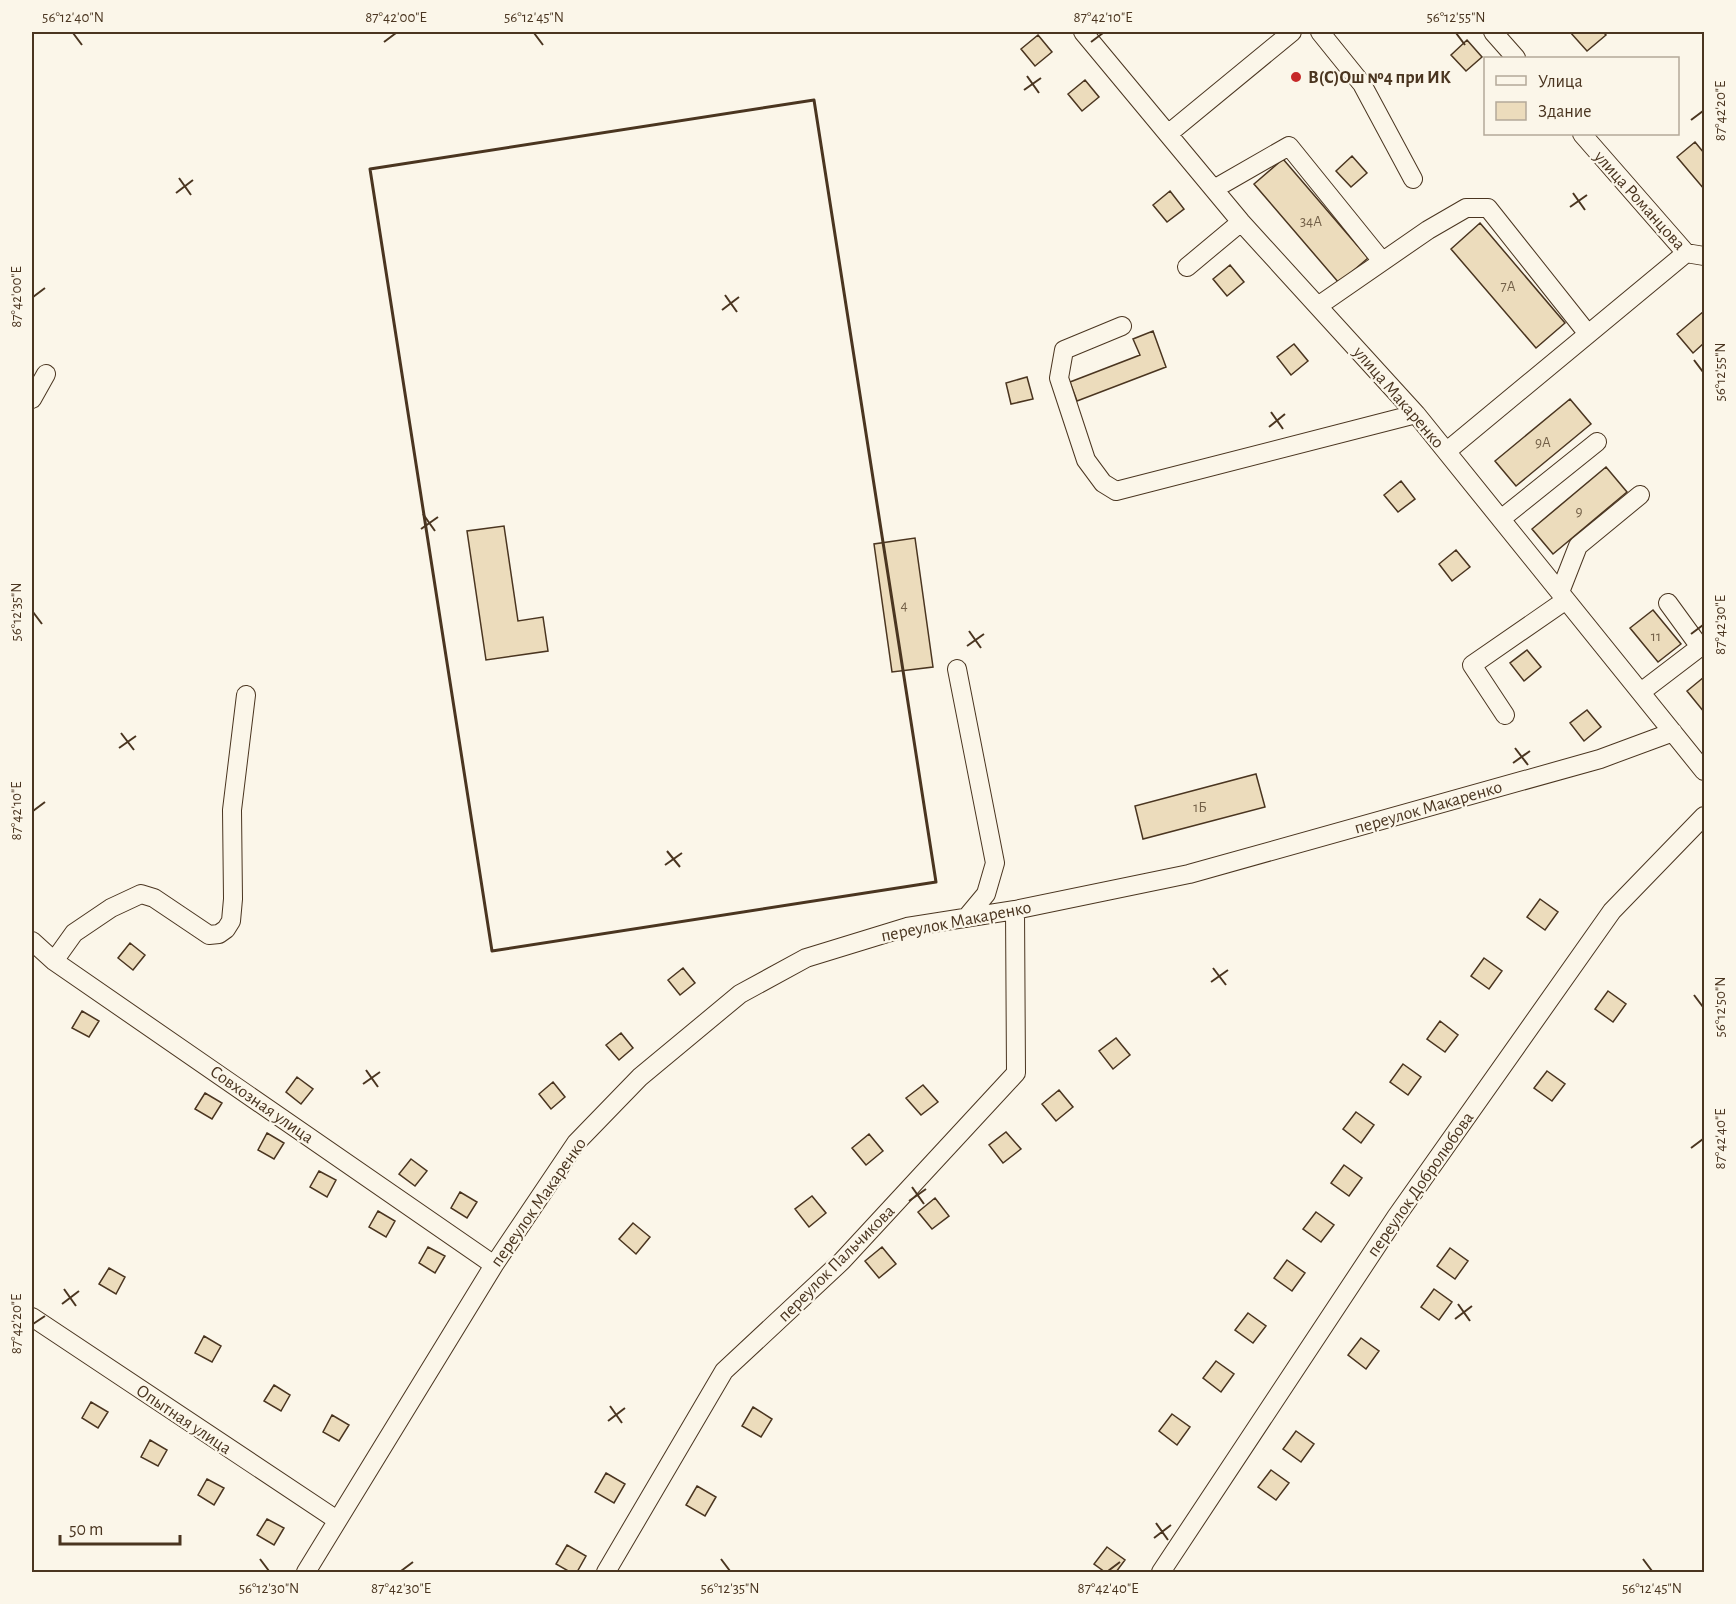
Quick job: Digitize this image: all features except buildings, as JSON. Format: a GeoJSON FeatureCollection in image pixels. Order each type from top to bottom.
{"type":"FeatureCollection","features":[{"type":"Feature","properties":{"kind":"street","name":"улица Макаренко"},"geometry":{"type":"LineString","coordinates":[[1083,32],[1241,222],[1416,414],[1704,771]]}},
{"type":"Feature","properties":{"kind":"street"},"geometry":{"type":"LineString","coordinates":[[1168,134],[1292,32]]}},
{"type":"Feature","properties":{"kind":"street"},"geometry":{"type":"LineString","coordinates":[[1320,32],[1362,84],[1413,179]]}},
{"type":"Feature","properties":{"kind":"street"},"geometry":{"type":"LineString","coordinates":[[1493,32],[1515,57]]}},
{"type":"Feature","properties":{"kind":"street","name":"улица Романцова"},"geometry":{"type":"LineString","coordinates":[[1583,135],[1695,255]]}},
{"type":"Feature","properties":{"kind":"street"},"geometry":{"type":"LineString","coordinates":[[1214,189],[1290,146],[1382,261]]}},
{"type":"Feature","properties":{"kind":"street"},"geometry":{"type":"LineString","coordinates":[[1318,306],[1428,230],[1466,208],[1488,208],[1588,334]]}},
{"type":"Feature","properties":{"kind":"street"},"geometry":{"type":"LineString","coordinates":[[1187,267],[1241,222]]}},
{"type":"Feature","properties":{"kind":"street"},"geometry":{"type":"LineString","coordinates":[[1446,451],[1588,334],[1695,255]]}},
{"type":"Feature","properties":{"kind":"street"},"geometry":{"type":"LineString","coordinates":[[1122,326],[1064,350],[1059,378],[1086,460],[1103,483],[1116,491],[1416,414]]}},
{"type":"Feature","properties":{"kind":"street"},"geometry":{"type":"LineString","coordinates":[[32,399],[46,374]]}},
{"type":"Feature","properties":{"kind":"street"},"geometry":{"type":"LineString","coordinates":[[1501,519],[1596,442]]}},
{"type":"Feature","properties":{"kind":"street"},"geometry":{"type":"LineString","coordinates":[[1505,716],[1473,665],[1563,596],[1578,546],[1640,495]]}},
{"type":"Feature","properties":{"kind":"street"},"geometry":{"type":"LineString","coordinates":[[1641,692],[1702,649],[1668,603]]}},
{"type":"Feature","properties":{"kind":"street"},"geometry":{"type":"LineString","coordinates":[[957,669],[995,862],[986,894],[966,918]]}},
{"type":"Feature","properties":{"kind":"street"},"geometry":{"type":"LineString","coordinates":[[54,960],[74,933],[111,908],[141,894],[154,898],[209,935],[219,934],[226,929],[231,921],[233,899],[231,810],[246,695]]}},
{"type":"Feature","properties":{"kind":"street","name":"переулок Макаренко"},"geometry":{"type":"LineString","coordinates":[[306,1572],[494,1264],[576,1143],[640,1077],[740,994],[806,958],[908,927],[1014,910],[1200,871],[1600,759],[1673,732]]}},
{"type":"Feature","properties":{"kind":"street","name":"переулок Добролюбова"},"geometry":{"type":"LineString","coordinates":[[1161,1572],[1396,1218],[1612,911],[1704,816]]}},
{"type":"Feature","properties":{"kind":"street","name":"переулок Пальчикова"},"geometry":{"type":"LineString","coordinates":[[606,1572],[724,1371],[842,1261],[1016,1073],[1014,910]]}},
{"type":"Feature","properties":{"kind":"street","name":"Совхозная улица"},"geometry":{"type":"LineString","coordinates":[[32,941],[54,960],[494,1264]]}},
{"type":"Feature","properties":{"kind":"street","name":"Опытная улица"},"geometry":{"type":"LineString","coordinates":[[32,1317],[337,1520]]}},
{"type":"Feature","properties":{"kind":"wall"},"geometry":{"type":"LineString","coordinates":[[814,100],[936,882],[492,951],[370,169],[814,100]]}},
{"type":"Feature","properties":{"kind":"place","name":"В(С)Ош №4 при ИК"},"geometry":{"type":"Point","coordinates":[1296,77]}}]}
